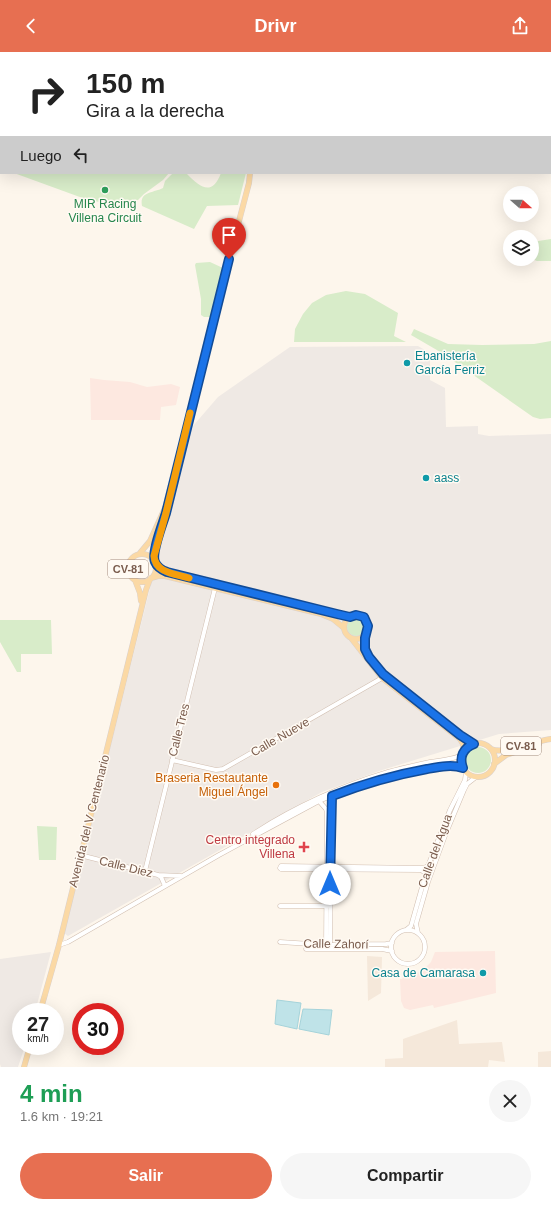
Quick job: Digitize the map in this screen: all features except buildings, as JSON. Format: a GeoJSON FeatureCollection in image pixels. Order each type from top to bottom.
{"type":"FeatureCollection","features":[{"type":"Feature","properties":{"kind":"main road","name":"CV-81"},"geometry":{"type":"LineString","coordinates":[[249,183],[250,174]]}},
{"type":"Feature","properties":{"kind":"main road","name":"CV-81"},"geometry":{"type":"LineString","coordinates":[[151,579],[155,573],[154,553],[166,513],[249,183],[253,174]]}},
{"type":"Feature","properties":{"kind":"main road","name":"CV-81"},"geometry":{"type":"LineString","coordinates":[[169,498],[153,537],[140,553],[132,557],[128,564],[128,573],[134,580],[141,582],[158,576],[165,576],[321,614],[333,620],[344,628],[346,634],[351,638],[382,678],[460,738],[464,744],[463,752]]}},
{"type":"Feature","properties":{"kind":"main road","name":"CV-81"},"geometry":{"type":"LineString","coordinates":[[140,553],[148,555],[160,568],[167,572],[350,617],[353,615],[360,615],[366,620],[368,626],[364,645],[366,653],[383,674],[460,735],[474,744]]}},
{"type":"Feature","properties":{"kind":"main road","name":"Avenida del V Centenario"},"geometry":{"type":"LineString","coordinates":[[43,1003],[59,945],[146,590],[151,579]]}},
{"type":"Feature","properties":{"kind":"main road","name":"Avenida del V Centenario"},"geometry":{"type":"LineString","coordinates":[[134,580],[138,586],[141,596],[136,630]]}},
{"type":"Feature","properties":{"kind":"main road"},"geometry":{"type":"LineString","coordinates":[[344,628],[345,622],[350,617]]}},
{"type":"Feature","properties":{"kind":"main road"},"geometry":{"type":"LineString","coordinates":[[351,638],[359,639],[366,635]]}},
{"type":"Feature","properties":{"kind":"main road","name":"CV-81"},"geometry":{"type":"LineString","coordinates":[[491,749],[501,751],[543,740],[551,740]]}},
{"type":"Feature","properties":{"kind":"main road","name":"CV-81"},"geometry":{"type":"LineString","coordinates":[[494,764],[506,755],[551,740]]}},
{"type":"Feature","properties":{"kind":"main road"},"geometry":{"type":"LineString","coordinates":[[474,744],[482,744],[491,749],[494,756],[494,764],[485,775],[476,777],[465,770],[462,764],[463,752],[474,744]]}},
{"type":"Feature","properties":{"kind":"main road"},"geometry":{"type":"LineString","coordinates":[[24,1067],[27,1055]]}},
{"type":"Feature","properties":{"kind":"street","name":"Calle Tres"},"geometry":{"type":"LineString","coordinates":[[145,872],[215,588]]}},
{"type":"Feature","properties":{"kind":"street","name":"Calle Nueve"},"geometry":{"type":"LineString","coordinates":[[172,760],[216,770],[223,769],[382,678]]}},
{"type":"Feature","properties":{"kind":"street"},"geometry":{"type":"LineString","coordinates":[[59,945],[68,942],[293,811],[319,798],[352,784],[394,770],[453,759],[463,752]]}},
{"type":"Feature","properties":{"kind":"street"},"geometry":{"type":"LineString","coordinates":[[234,846],[319,801],[372,782],[406,773],[453,766],[465,770]]}},
{"type":"Feature","properties":{"kind":"street","name":"Calle del Agua"},"geometry":{"type":"LineString","coordinates":[[406,930],[411,926],[428,866],[450,810],[465,780],[465,770]]}},
{"type":"Feature","properties":{"kind":"street","name":"Calle del Agua"},"geometry":{"type":"LineString","coordinates":[[418,933],[416,928],[418,918],[428,882],[440,848],[464,790],[476,777]]}},
{"type":"Feature","properties":{"kind":"street"},"geometry":{"type":"LineString","coordinates":[[328,946],[327,906],[332,796]]}},
{"type":"Feature","properties":{"kind":"street"},"geometry":{"type":"LineString","coordinates":[[319,801],[327,812],[329,868],[328,946]]}},
{"type":"Feature","properties":{"kind":"street","name":"Calle Diez"},"geometry":{"type":"LineString","coordinates":[[80,855],[158,875],[161,877],[165,886]]}},
{"type":"Feature","properties":{"kind":"street"},"geometry":{"type":"LineString","coordinates":[[426,873],[421,870],[329,868],[281,866],[280,868],[281,869],[329,868],[424,868],[428,866]]}},
{"type":"Feature","properties":{"kind":"street"},"geometry":{"type":"LineString","coordinates":[[158,875],[183,876]]}},
{"type":"Feature","properties":{"kind":"street"},"geometry":{"type":"LineString","coordinates":[[280,906],[327,906]]}},
{"type":"Feature","properties":{"kind":"street"},"geometry":{"type":"LineString","coordinates":[[406,930],[418,933],[422,937],[425,946],[423,957],[414,963],[404,964],[396,959],[392,951],[392,942],[397,934],[406,930]]}},
{"type":"Feature","properties":{"kind":"street","name":"Calle Zahorí"},"geometry":{"type":"LineString","coordinates":[[280,942],[392,951]]}},
{"type":"Feature","properties":{"kind":"street","name":"Calle Zahorí"},"geometry":{"type":"LineString","coordinates":[[306,949],[328,946],[386,944],[392,942]]}},
{"type":"Feature","properties":{"kind":"shaded area"},"geometry":{"type":"Polygon","coordinates":[[[418,346],[430,353],[430,380],[445,388],[446,427],[478,426],[478,434],[489,436],[551,434],[551,730],[499,734],[379,771],[322,792],[68,936],[64,933],[171,504],[193,426],[218,397],[290,347],[418,346]]]}},
{"type":"Feature","properties":{"kind":"shaded area"},"geometry":{"type":"Polygon","coordinates":[[[90,378],[130,382],[147,387],[171,384],[180,387],[176,405],[161,407],[160,420],[91,420],[90,378]]]}},
{"type":"Feature","properties":{"kind":"shaded area"},"geometry":{"type":"Polygon","coordinates":[[[495,951],[496,993],[434,1008],[433,1005],[410,1010],[404,1008],[401,1001],[400,979],[402,979],[405,973],[414,974],[422,971],[431,962],[435,952],[495,951]]]}},
{"type":"Feature","properties":{"kind":"shaded area"},"geometry":{"type":"Polygon","coordinates":[[[51,952],[37,1003],[12,1003],[12,1055],[22,1055],[18,1067],[1,1067],[0,1064],[0,959],[51,952]]]}},
{"type":"Feature","properties":{"kind":"shaded area"},"geometry":{"type":"Polygon","coordinates":[[[367,956],[382,957],[381,993],[368,1001],[367,956]]]}},
{"type":"Feature","properties":{"kind":"shaded area"},"geometry":{"type":"Polygon","coordinates":[[[457,1020],[459,1044],[502,1042],[505,1062],[489,1060],[488,1067],[385,1067],[385,1059],[403,1058],[403,1039],[457,1020]]]}},
{"type":"Feature","properties":{"kind":"shaded area"},"geometry":{"type":"Polygon","coordinates":[[[551,1051],[551,1067],[538,1067],[538,1052],[551,1051]]]}},
{"type":"Feature","properties":{"kind":"green space","name":"MIR Racing Villena Circuit"},"geometry":{"type":"Polygon","coordinates":[[[17,174],[168,174],[138,200],[111,204],[88,200],[17,174]]]}},
{"type":"Feature","properties":{"kind":"green space"},"geometry":{"type":"Polygon","coordinates":[[[172,174],[187,174],[201,186],[210,187],[214,185],[220,174],[246,174],[238,205],[207,206],[194,229],[142,206],[142,201],[145,195],[163,188],[165,181],[172,174]]]}},
{"type":"Feature","properties":{"kind":"green space"},"geometry":{"type":"Polygon","coordinates":[[[551,239],[551,261],[539,261],[539,241],[551,239]]]}},
{"type":"Feature","properties":{"kind":"green space"},"geometry":{"type":"Polygon","coordinates":[[[210,262],[223,268],[210,317],[204,317],[201,315],[201,299],[195,265],[196,263],[210,262]]]}},
{"type":"Feature","properties":{"kind":"green space"},"geometry":{"type":"Polygon","coordinates":[[[346,291],[365,294],[398,313],[394,336],[406,342],[294,342],[295,329],[303,314],[312,303],[326,295],[346,291]]]}},
{"type":"Feature","properties":{"kind":"green space"},"geometry":{"type":"Polygon","coordinates":[[[414,329],[448,344],[534,344],[551,341],[551,418],[540,419],[533,417],[442,353],[411,335],[414,329]]]}},
{"type":"Feature","properties":{"kind":"green space"},"geometry":{"type":"Polygon","coordinates":[[[356,618],[362,621],[365,627],[362,633],[356,636],[350,633],[347,627],[350,621],[356,618]]]}},
{"type":"Feature","properties":{"kind":"green space"},"geometry":{"type":"Polygon","coordinates":[[[0,620],[51,620],[52,654],[21,654],[21,672],[17,672],[0,642],[0,620]]]}},
{"type":"Feature","properties":{"kind":"green space"},"geometry":{"type":"Polygon","coordinates":[[[478,747],[487,751],[491,760],[487,769],[478,773],[469,769],[465,760],[469,751],[478,747]]]}},
{"type":"Feature","properties":{"kind":"green space"},"geometry":{"type":"Polygon","coordinates":[[[37,826],[57,827],[56,860],[39,860],[37,826]]]}},
{"type":"Feature","properties":{"kind":"water"},"geometry":{"type":"Polygon","coordinates":[[[277,1000],[301,1003],[297,1029],[275,1024],[277,1000]]]}},
{"type":"Feature","properties":{"kind":"water"},"geometry":{"type":"Polygon","coordinates":[[[303,1009],[332,1010],[329,1035],[299,1029],[303,1009]]]}},
{"type":"Feature","properties":{"kind":"slow traffic"},"geometry":{"type":"LineString","coordinates":[[189,578],[162,570],[154,561],[154,553],[166,513],[190,413]]}},
{"type":"Feature","properties":{"kind":"place","name":"MIR Racing Villena Circuit"},"geometry":{"type":"Point","coordinates":[105,190]}},
{"type":"Feature","properties":{"kind":"place","name":"Ebanistería García Ferriz"},"geometry":{"type":"Point","coordinates":[407,363]}},
{"type":"Feature","properties":{"kind":"place","name":"aass"},"geometry":{"type":"Point","coordinates":[426,478]}},
{"type":"Feature","properties":{"kind":"place","name":"Braseria Restautante Miguel Ángel"},"geometry":{"type":"Point","coordinates":[276,785]}},
{"type":"Feature","properties":{"kind":"place","name":"Centro integrado Villena"},"geometry":{"type":"Point","coordinates":[304,847]}},
{"type":"Feature","properties":{"kind":"place","name":"Casa de Camarasa"},"geometry":{"type":"Point","coordinates":[483,973]}},
{"type":"Feature","properties":{"kind":"route"},"geometry":{"type":"LineString","coordinates":[[229,259],[166,513],[154,553],[154,561],[160,568],[167,572],[350,617],[353,615],[360,615],[364,617],[368,623],[364,645],[366,653],[383,674],[460,735],[474,744],[467,747],[463,752],[461,759],[463,768],[453,766],[406,773],[383,778],[351,788],[332,796],[330,884]]}}]}
